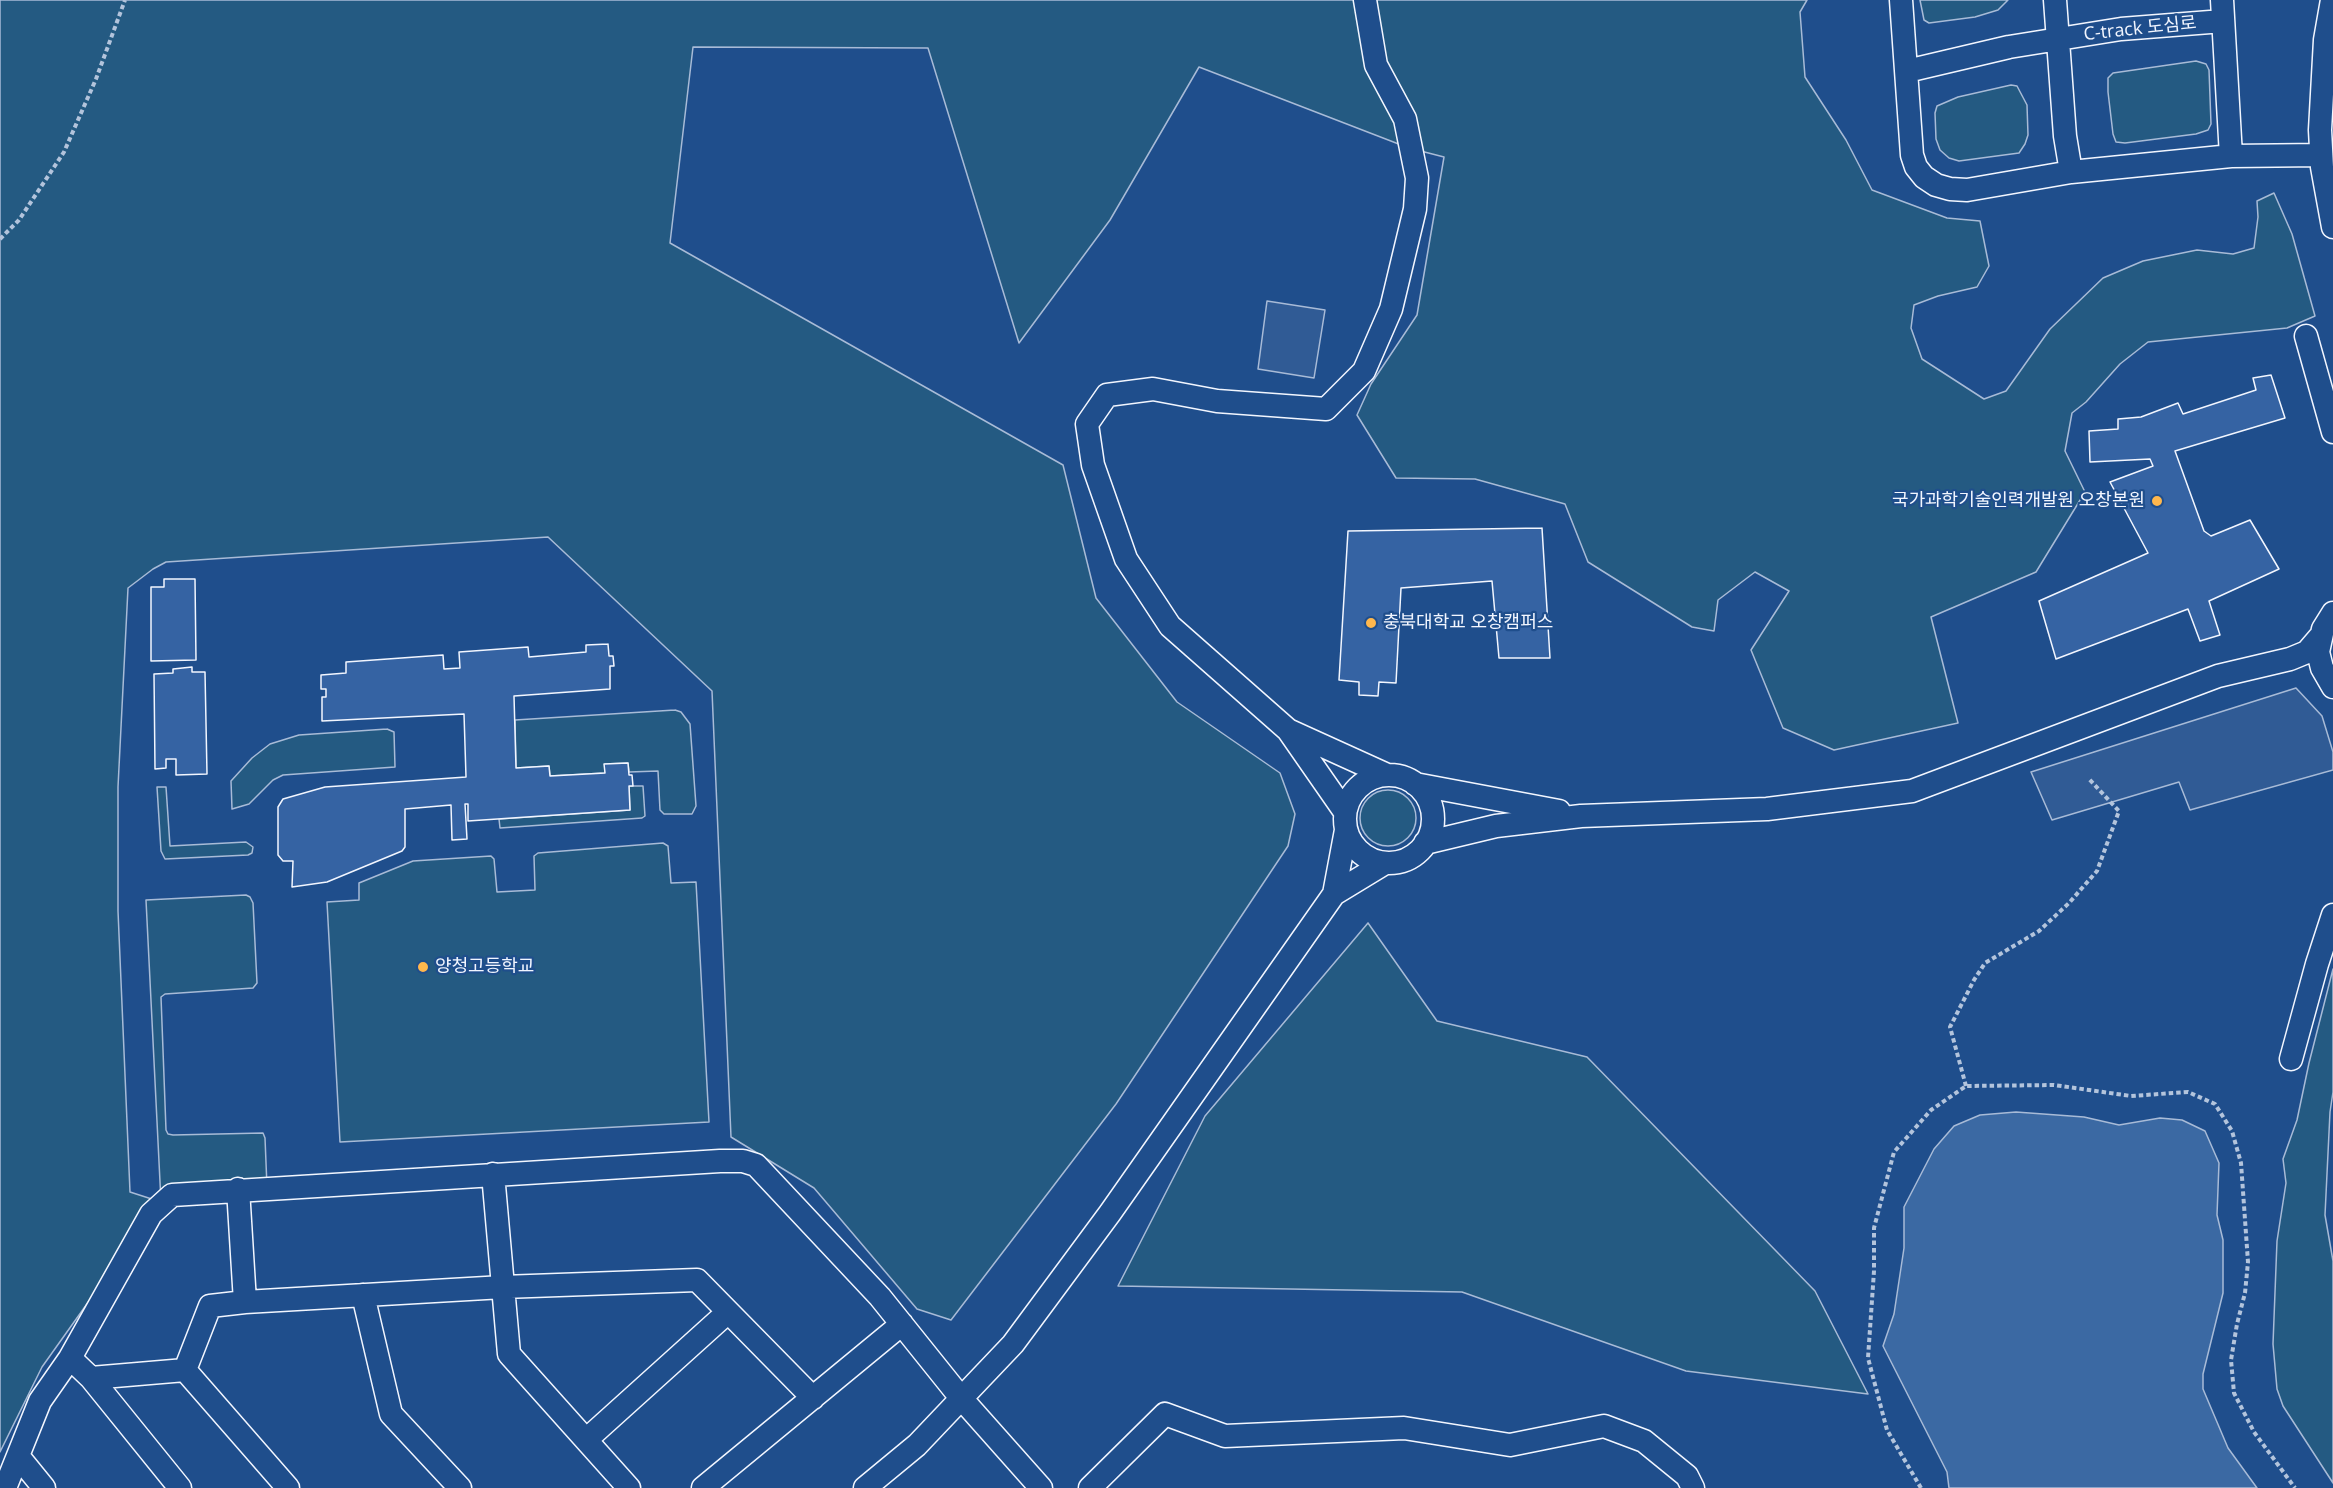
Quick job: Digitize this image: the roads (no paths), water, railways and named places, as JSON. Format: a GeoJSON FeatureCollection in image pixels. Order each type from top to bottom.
{"type":"FeatureCollection","features":[{"type":"Feature","properties":{"kind":"street"},"geometry":{"type":"LineString","coordinates":[[1365,0],[1376,65],[1405,119],[1417,178],[1415,209],[1391,309],[1364,370],[1326,409],[1217,401],[1153,389],[1107,395],[1087,424],[1094,465],[1125,559],[1170,626],[1288,730],[1346,821],[1350,841],[1360,852],[1372,860],[1385,863],[1400,862],[1412,856],[1425,843],[1430,835],[1433,821],[1431,807],[1425,795],[1415,784]]}},
{"type":"Feature","properties":{"kind":"street"},"geometry":{"type":"LineString","coordinates":[[1901,0],[1912,155],[1924,177],[1936,185],[1967,190],[2071,172],[2231,156],[2321,155]]}},
{"type":"Feature","properties":{"kind":"street","name":"C-track 도심로"},"geometry":{"type":"LineString","coordinates":[[2055,0],[2065,136],[2071,172]]}},
{"type":"Feature","properties":{"kind":"street"},"geometry":{"type":"LineString","coordinates":[[2332,0],[2325,40],[2321,155],[2332,218]]}},
{"type":"Feature","properties":{"kind":"street","name":"C-track 도심로"},"geometry":{"type":"LineString","coordinates":[[1907,71],[2009,47],[2222,11],[2231,156]]}},
{"type":"Feature","properties":{"kind":"street"},"geometry":{"type":"LineString","coordinates":[[2306,336],[2333,432]]}},
{"type":"Feature","properties":{"kind":"street"},"geometry":{"type":"LineString","coordinates":[[1425,843],[1496,826],[1581,816],[1767,809],[1912,791],[2218,676],[2290,659],[2307,652],[2319,638],[2333,613]]}},
{"type":"Feature","properties":{"kind":"street"},"geometry":{"type":"LineString","coordinates":[[2319,638],[2318,652],[2327,678]]}},
{"type":"Feature","properties":{"kind":"street"},"geometry":{"type":"LineString","coordinates":[[2290,659],[2308,662],[2327,678]]}},
{"type":"Feature","properties":{"kind":"street"},"geometry":{"type":"LineString","coordinates":[[1288,730],[1387,775],[1402,777],[1415,784],[1581,816]]}},
{"type":"Feature","properties":{"kind":"street"},"geometry":{"type":"LineString","coordinates":[[1335,894],[1350,798],[1359,786],[1372,778],[1387,775]]}},
{"type":"Feature","properties":{"kind":"street"},"geometry":{"type":"LineString","coordinates":[[865,1488],[917,1445],[1013,1344],[1110,1213],[1335,894],[1385,863]]}},
{"type":"Feature","properties":{"kind":"street"},"geometry":{"type":"LineString","coordinates":[[2291,1059],[2333,915]]}},
{"type":"Feature","properties":{"kind":"street"},"geometry":{"type":"LineString","coordinates":[[5,1488],[40,1401],[70,1358],[151,1214],[161,1202],[172,1195],[238,1189],[743,1161],[756,1165],[828,1240],[902,1324],[961,1398],[1041,1488]]}},
{"type":"Feature","properties":{"kind":"street"},"geometry":{"type":"LineString","coordinates":[[493,1174],[509,1353],[629,1488]]}},
{"type":"Feature","properties":{"kind":"street"},"geometry":{"type":"LineString","coordinates":[[238,1189],[245,1302]]}},
{"type":"Feature","properties":{"kind":"street"},"geometry":{"type":"LineString","coordinates":[[185,1370],[210,1306],[503,1287],[697,1280],[813,1398]]}},
{"type":"Feature","properties":{"kind":"street"},"geometry":{"type":"LineString","coordinates":[[363,1295],[391,1414],[460,1488]]}},
{"type":"Feature","properties":{"kind":"street"},"geometry":{"type":"LineString","coordinates":[[586,1440],[728,1312]]}},
{"type":"Feature","properties":{"kind":"street"},"geometry":{"type":"LineString","coordinates":[[703,1488],[902,1324]]}},
{"type":"Feature","properties":{"kind":"street"},"geometry":{"type":"LineString","coordinates":[[70,1358],[91,1378],[180,1488]]}},
{"type":"Feature","properties":{"kind":"street"},"geometry":{"type":"LineString","coordinates":[[91,1378],[185,1370]]}},
{"type":"Feature","properties":{"kind":"street"},"geometry":{"type":"LineString","coordinates":[[185,1370],[288,1488]]}},
{"type":"Feature","properties":{"kind":"street"},"geometry":{"type":"LineString","coordinates":[[1090,1488],[1165,1414],[1225,1436],[1404,1428],[1510,1445],[1605,1426],[1644,1441],[1687,1476],[1693,1488]]}},
{"type":"Feature","properties":{"kind":"street"},"geometry":{"type":"LineString","coordinates":[[18,1456],[44,1488]]}},
{"type":"Feature","properties":{"kind":"place","name":"국가과학기술인력개발원 오창본원"},"geometry":{"type":"Point","coordinates":[2157,501]}},
{"type":"Feature","properties":{"kind":"place","name":"충북대학교 오창캠퍼스"},"geometry":{"type":"Point","coordinates":[1371,623]}},
{"type":"Feature","properties":{"kind":"place","name":"양청고등학교"},"geometry":{"type":"Point","coordinates":[423,967]}}]}
